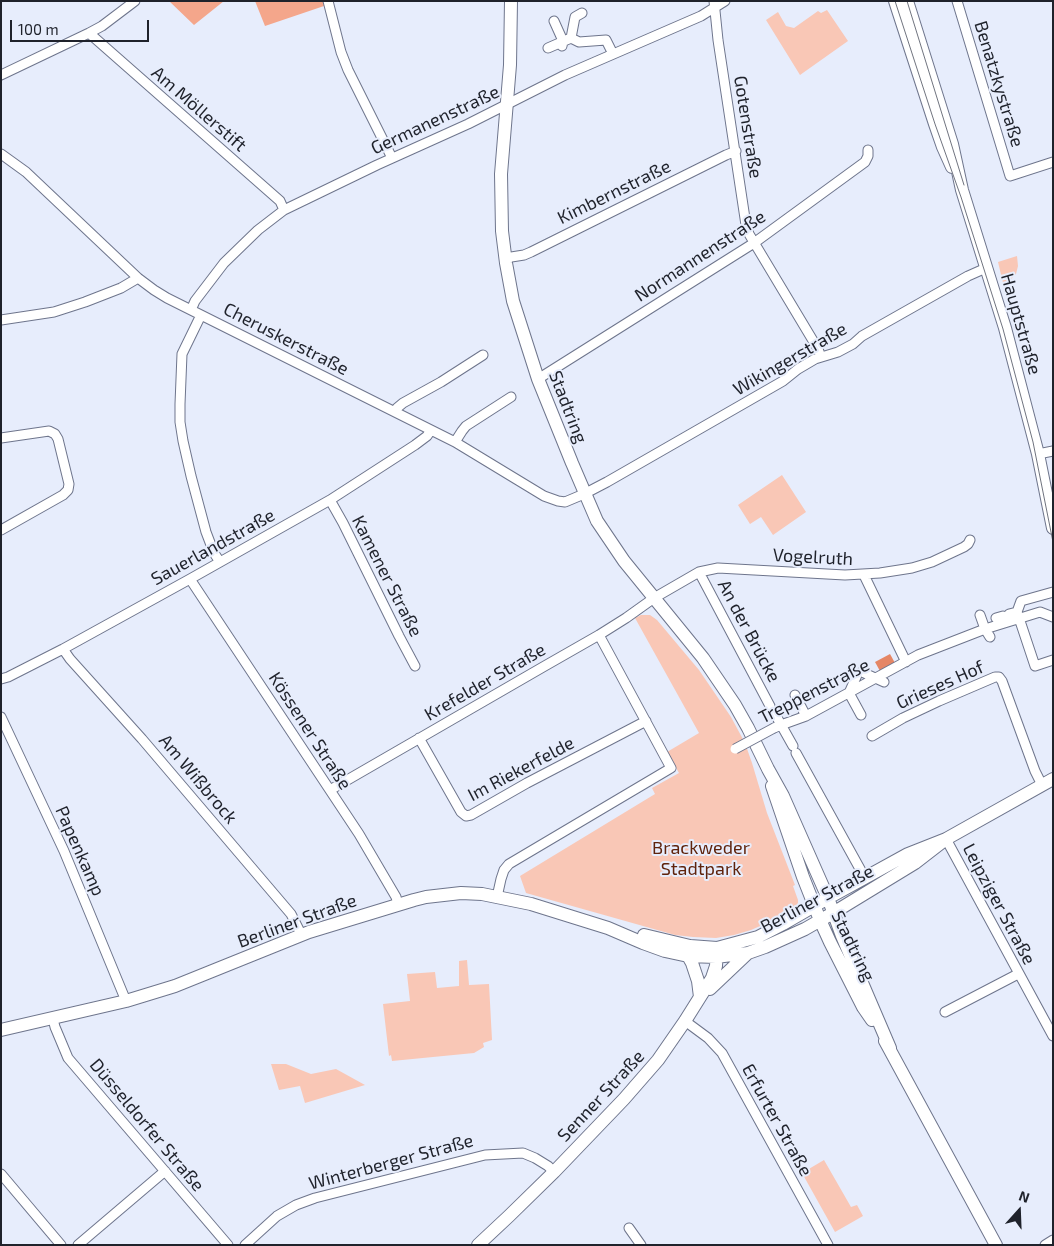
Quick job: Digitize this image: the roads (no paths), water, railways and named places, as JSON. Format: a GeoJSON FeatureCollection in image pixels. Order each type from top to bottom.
{"type":"FeatureCollection","features":[{"type":"Feature","properties":{"kind":"street"},"geometry":{"type":"LineString","coordinates":[[1,75],[102,26],[135,1]]}},
{"type":"Feature","properties":{"kind":"street"},"geometry":{"type":"LineString","coordinates":[[328,1],[341,52],[348,70],[392,158]]}},
{"type":"Feature","properties":{"kind":"street","name":"Stadtring"},"geometry":{"type":"LineString","coordinates":[[511,1],[510,65],[503,145],[502,231],[513,301],[538,379],[584,494],[597,521],[624,561],[703,658],[735,705],[755,742],[783,796],[828,898],[890,1048]]}},
{"type":"Feature","properties":{"kind":"street","name":"Germanenstraße"},"geometry":{"type":"LineString","coordinates":[[191,310],[224,263],[258,230],[284,210],[468,124],[565,75],[701,16],[714,5],[725,1]]}},
{"type":"Feature","properties":{"kind":"street","name":"Hauptstraße"},"geometry":{"type":"LineString","coordinates":[[895,1],[940,140],[962,190]]}},
{"type":"Feature","properties":{"kind":"street","name":"Hauptstraße"},"geometry":{"type":"LineString","coordinates":[[907,1],[952,144],[962,190],[1005,328],[1038,454],[1053,528]]}},
{"type":"Feature","properties":{"kind":"street","name":"Benatzkystraße"},"geometry":{"type":"LineString","coordinates":[[957,1],[1010,176],[1053,162]]}},
{"type":"Feature","properties":{"kind":"street","name":"Gotenstraße"},"geometry":{"type":"LineString","coordinates":[[714,5],[746,225],[754,243],[822,357]]}},
{"type":"Feature","properties":{"kind":"street"},"geometry":{"type":"LineString","coordinates":[[564,43],[575,17],[582,13]]}},
{"type":"Feature","properties":{"kind":"street"},"geometry":{"type":"LineString","coordinates":[[554,21],[564,43]]}},
{"type":"Feature","properties":{"kind":"street","name":"Am Möllerstift"},"geometry":{"type":"LineString","coordinates":[[89,33],[280,201],[284,210]]}},
{"type":"Feature","properties":{"kind":"street"},"geometry":{"type":"LineString","coordinates":[[548,48],[564,43],[606,40],[613,54]]}},
{"type":"Feature","properties":{"kind":"street","name":"Normannenstraße"},"geometry":{"type":"LineString","coordinates":[[538,379],[754,243],[865,162],[868,150]]}},
{"type":"Feature","properties":{"kind":"street","name":"Kimbernstraße"},"geometry":{"type":"LineString","coordinates":[[505,258],[531,252],[726,155],[736,152]]}},
{"type":"Feature","properties":{"kind":"street","name":"Cheruskerstraße"},"geometry":{"type":"LineString","coordinates":[[1,154],[26,172],[138,278],[162,295],[455,442],[544,496],[565,502],[584,494]]}},
{"type":"Feature","properties":{"kind":"street","name":"Wikingerstraße"},"geometry":{"type":"LineString","coordinates":[[584,494],[775,386],[815,359],[838,352],[882,324],[986,268]]}},
{"type":"Feature","properties":{"kind":"street"},"geometry":{"type":"LineString","coordinates":[[1,320],[54,312],[122,288],[138,278]]}},
{"type":"Feature","properties":{"kind":"street"},"geometry":{"type":"LineString","coordinates":[[201,315],[182,354],[180,422],[191,476],[206,532],[214,553],[220,562]]}},
{"type":"Feature","properties":{"kind":"street"},"geometry":{"type":"LineString","coordinates":[[395,412],[403,403],[441,382],[483,355]]}},
{"type":"Feature","properties":{"kind":"street"},"geometry":{"type":"LineString","coordinates":[[455,442],[466,426],[511,398]]}},
{"type":"Feature","properties":{"kind":"street","name":"Sauerlandstraße"},"geometry":{"type":"LineString","coordinates":[[1,678],[8,677],[63,649],[330,500],[414,445],[431,430]]}},
{"type":"Feature","properties":{"kind":"street"},"geometry":{"type":"LineString","coordinates":[[1,438],[49,431],[55,434],[58,439],[69,484],[68,490],[64,495],[1,530]]}},
{"type":"Feature","properties":{"kind":"street"},"geometry":{"type":"LineString","coordinates":[[1038,454],[1053,450]]}},
{"type":"Feature","properties":{"kind":"street","name":"Kamener Straße"},"geometry":{"type":"LineString","coordinates":[[330,500],[415,666]]}},
{"type":"Feature","properties":{"kind":"street","name":"Vogelruth"},"geometry":{"type":"LineString","coordinates":[[654,598],[699,572],[718,568],[830,575],[864,575],[893,572],[922,565],[964,547],[970,540]]}},
{"type":"Feature","properties":{"kind":"street","name":"An der Brücke"},"geometry":{"type":"LineString","coordinates":[[699,572],[772,710],[778,727],[794,750],[865,878]]}},
{"type":"Feature","properties":{"kind":"street"},"geometry":{"type":"LineString","coordinates":[[864,575],[906,662]]}},
{"type":"Feature","properties":{"kind":"street","name":"Kössener Straße"},"geometry":{"type":"LineString","coordinates":[[190,579],[359,834],[396,897],[398,904]]}},
{"type":"Feature","properties":{"kind":"street","name":"Treppenstraße"},"geometry":{"type":"LineString","coordinates":[[735,749],[778,727],[806,716],[849,693],[880,680],[906,662],[929,654],[998,620],[1021,602],[1053,592]]}},
{"type":"Feature","properties":{"kind":"street","name":"Krefelder Straße"},"geometry":{"type":"LineString","coordinates":[[330,790],[599,635],[654,598]]}},
{"type":"Feature","properties":{"kind":"street"},"geometry":{"type":"LineString","coordinates":[[1053,617],[1040,612],[998,620],[1035,666],[1053,660]]}},
{"type":"Feature","properties":{"kind":"street"},"geometry":{"type":"LineString","coordinates":[[497,897],[500,879],[509,864],[671,768],[599,635]]}},
{"type":"Feature","properties":{"kind":"street","name":"Am Wißbrock"},"geometry":{"type":"LineString","coordinates":[[63,649],[292,914],[301,934]]}},
{"type":"Feature","properties":{"kind":"street"},"geometry":{"type":"LineString","coordinates":[[894,677],[898,666]]}},
{"type":"Feature","properties":{"kind":"street"},"geometry":{"type":"LineString","coordinates":[[861,715],[849,693],[859,674],[880,680]]}},
{"type":"Feature","properties":{"kind":"street","name":"Grieses Hof"},"geometry":{"type":"LineString","coordinates":[[872,736],[939,701],[999,677],[1035,771],[1047,782]]}},
{"type":"Feature","properties":{"kind":"street"},"geometry":{"type":"LineString","coordinates":[[795,695],[806,716]]}},
{"type":"Feature","properties":{"kind":"street","name":"Papenkamp"},"geometry":{"type":"LineString","coordinates":[[1,717],[64,851],[126,1001]]}},
{"type":"Feature","properties":{"kind":"street","name":"Im Riekerfelde"},"geometry":{"type":"LineString","coordinates":[[419,738],[461,812],[466,816],[646,721]]}},
{"type":"Feature","properties":{"kind":"street","name":"Stadtring"},"geometry":{"type":"LineString","coordinates":[[768,769],[774,795],[803,877],[830,942],[863,1007],[890,1048],[996,1245]]}},
{"type":"Feature","properties":{"kind":"street","name":"Berliner Straße"},"geometry":{"type":"LineString","coordinates":[[608,928],[717,953],[758,937],[908,854],[946,839],[1047,782]]}},
{"type":"Feature","properties":{"kind":"street","name":"Berliner Straße"},"geometry":{"type":"LineString","coordinates":[[1,1030],[126,1001],[175,986],[301,934],[398,904],[426,897],[462,893],[482,894],[531,904],[608,928],[665,951],[688,956],[717,953],[748,953],[805,929],[833,913],[915,863],[946,839]]}},
{"type":"Feature","properties":{"kind":"street","name":"Leipziger Straße"},"geometry":{"type":"LineString","coordinates":[[946,839],[1053,1036]]}},
{"type":"Feature","properties":{"kind":"street","name":"Senner Straße"},"geometry":{"type":"LineString","coordinates":[[478,1245],[554,1172],[641,1082],[685,1021],[712,978],[716,966],[717,953]]}},
{"type":"Feature","properties":{"kind":"street"},"geometry":{"type":"LineString","coordinates":[[700,997],[748,953]]}},
{"type":"Feature","properties":{"kind":"street"},"geometry":{"type":"LineString","coordinates":[[688,956],[697,976],[700,997]]}},
{"type":"Feature","properties":{"kind":"street"},"geometry":{"type":"LineString","coordinates":[[945,1012],[1018,974]]}},
{"type":"Feature","properties":{"kind":"street","name":"Düsseldorfer Straße"},"geometry":{"type":"LineString","coordinates":[[53,1019],[68,1058],[228,1245]]}},
{"type":"Feature","properties":{"kind":"street","name":"Erfurter Straße"},"geometry":{"type":"LineString","coordinates":[[685,1021],[708,1038],[722,1053],[828,1245]]}},
{"type":"Feature","properties":{"kind":"street","name":"Winterberger Straße"},"geometry":{"type":"LineString","coordinates":[[245,1245],[277,1216],[296,1204],[324,1195],[485,1154],[523,1153],[535,1158],[554,1172]]}},
{"type":"Feature","properties":{"kind":"street"},"geometry":{"type":"LineString","coordinates":[[78,1245],[165,1170]]}},
{"type":"Feature","properties":{"kind":"street"},"geometry":{"type":"LineString","coordinates":[[1,1174],[61,1245]]}},
{"type":"Feature","properties":{"kind":"street"},"geometry":{"type":"LineString","coordinates":[[629,1228],[641,1245]]}},
{"type":"Feature","properties":{"kind":"street"},"geometry":{"type":"LineString","coordinates":[[1045,1245],[1053,1240]]}},
{"type":"Feature","properties":{"kind":"tram line"},"geometry":{"type":"LineString","coordinates":[[895,1],[1003,329],[1033,442],[1053,542]]}},
{"type":"Feature","properties":{"kind":"tram line"},"geometry":{"type":"LineString","coordinates":[[907,1],[964,185]]}},
{"type":"Feature","properties":{"kind":"park label","name":"Brackweder Stadtpark"},"geometry":{"type":"Point","coordinates":[701,858]}}]}
